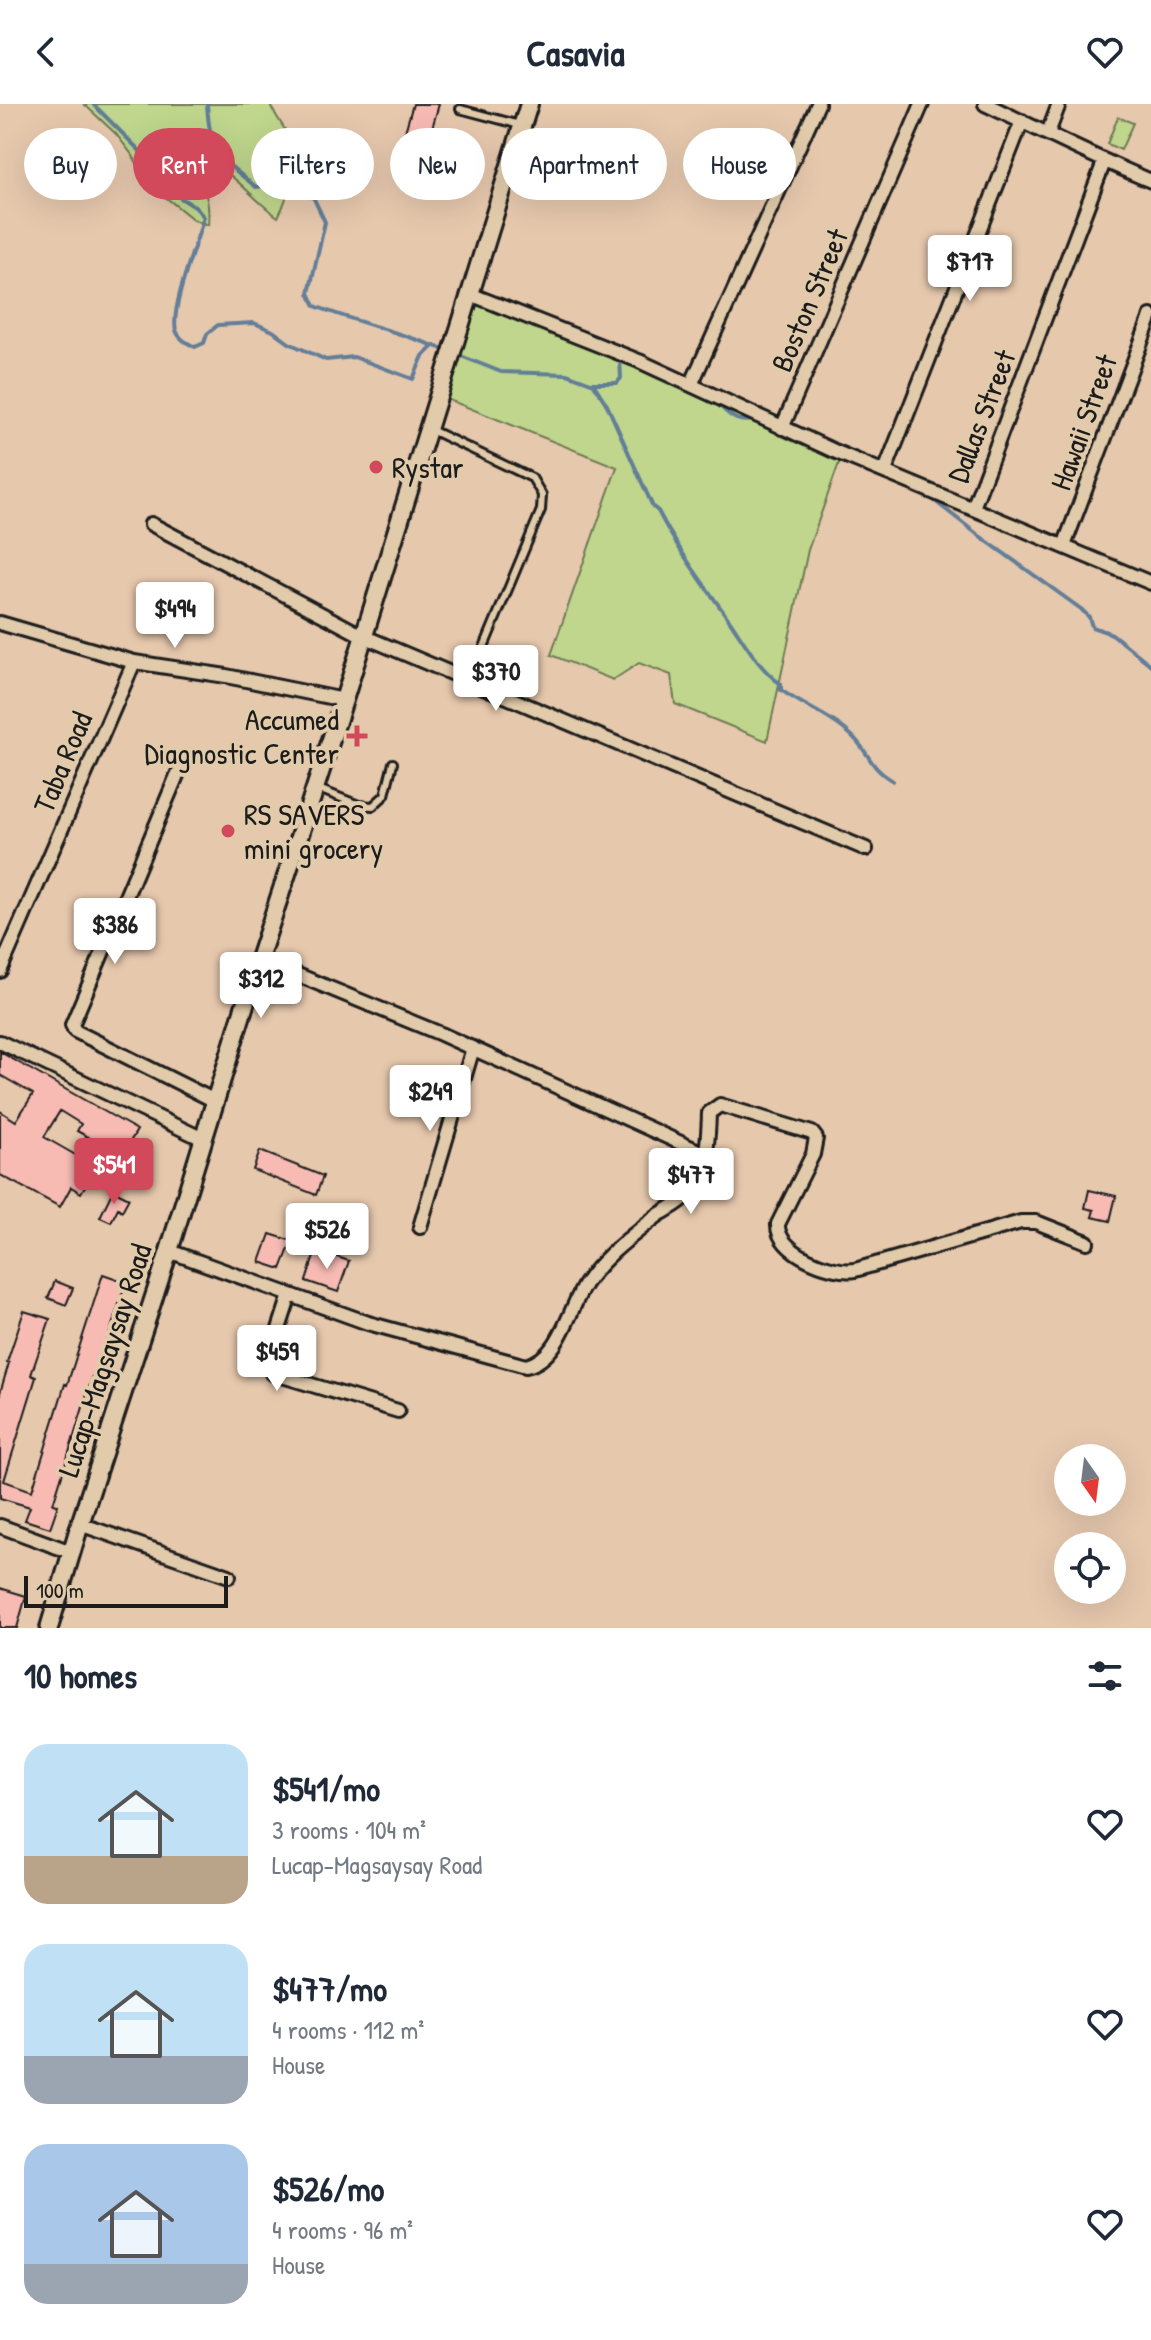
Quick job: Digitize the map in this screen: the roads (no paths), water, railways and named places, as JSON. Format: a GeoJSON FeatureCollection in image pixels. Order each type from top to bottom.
{"type":"FeatureCollection","features":[{"type":"Feature","properties":{"kind":"street","name":"Lucap-Magsaysay Road"},"geometry":{"type":"LineString","coordinates":[[49,1628],[259,959],[344,700],[529,104]]}},
{"type":"Feature","properties":{"kind":"street"},"geometry":{"type":"LineString","coordinates":[[691,385],[818,104]]}},
{"type":"Feature","properties":{"kind":"street","name":"Boston Street"},"geometry":{"type":"LineString","coordinates":[[782,428],[922,104]]}},
{"type":"Feature","properties":{"kind":"street"},"geometry":{"type":"LineString","coordinates":[[985,104],[1104,162],[1151,181]]}},
{"type":"Feature","properties":{"kind":"street"},"geometry":{"type":"LineString","coordinates":[[1048,133],[1059,104]]}},
{"type":"Feature","properties":{"kind":"street"},"geometry":{"type":"LineString","coordinates":[[885,471],[1022,121]]}},
{"type":"Feature","properties":{"kind":"street","name":"Dallas Street"},"geometry":{"type":"LineString","coordinates":[[973,508],[1104,162]]}},
{"type":"Feature","properties":{"kind":"street"},"geometry":{"type":"LineString","coordinates":[[470,294],[639,361],[930,493],[1151,583]]}},
{"type":"Feature","properties":{"kind":"street","name":"Hawaii Street"},"geometry":{"type":"LineString","coordinates":[[1064,546],[1151,316]]}},
{"type":"Feature","properties":{"kind":"street"},"geometry":{"type":"LineString","coordinates":[[151,524],[363,636],[866,849]]}},
{"type":"Feature","properties":{"kind":"street"},"geometry":{"type":"LineString","coordinates":[[0,623],[134,662],[226,676],[344,700]]}},
{"type":"Feature","properties":{"kind":"street","name":"Taba Road"},"geometry":{"type":"LineString","coordinates":[[0,971],[134,662]]}},
{"type":"Feature","properties":{"kind":"street"},"geometry":{"type":"LineString","coordinates":[[178,773],[72,1025],[75,1031],[215,1101]]}},
{"type":"Feature","properties":{"kind":"street"},"geometry":{"type":"LineString","coordinates":[[259,959],[473,1048],[707,1155]]}},
{"type":"Feature","properties":{"kind":"street"},"geometry":{"type":"LineString","coordinates":[[0,1042],[203,1139]]}},
{"type":"Feature","properties":{"kind":"street"},"geometry":{"type":"LineString","coordinates":[[420,1227],[473,1048]]}},
{"type":"Feature","properties":{"kind":"street"},"geometry":{"type":"LineString","coordinates":[[169,1251],[368,1323],[526,1366],[535,1364],[550,1352],[586,1283],[610,1255],[685,1198],[707,1155],[709,1113],[720,1105],[812,1133],[817,1144],[778,1224],[777,1232],[781,1241],[793,1250],[831,1269],[855,1270],[1021,1222],[1036,1222],[1087,1242]]}},
{"type":"Feature","properties":{"kind":"street"},"geometry":{"type":"LineString","coordinates":[[290,1295],[269,1360],[272,1373],[398,1411]]}},
{"type":"Feature","properties":{"kind":"street"},"geometry":{"type":"LineString","coordinates":[[80,1524],[229,1576]]}},
{"type":"Feature","properties":{"kind":"street"},"geometry":{"type":"LineString","coordinates":[[0,1526],[71,1552]]}},
{"type":"Feature","properties":{"kind":"lane"},"geometry":{"type":"LineString","coordinates":[[460,109],[523,126]]}},
{"type":"Feature","properties":{"kind":"lane"},"geometry":{"type":"LineString","coordinates":[[428,428],[532,478],[542,495],[541,510],[469,683]]}},
{"type":"Feature","properties":{"kind":"lane"},"geometry":{"type":"LineString","coordinates":[[316,788],[359,805],[373,806],[385,795],[393,763]]}},
{"type":"Feature","properties":{"kind":"waterway"},"geometry":{"type":"LineString","coordinates":[[93,104],[142,153],[151,173],[165,188],[195,207],[204,217],[177,307],[176,330],[184,340],[195,347],[204,343],[207,334],[218,325],[254,323],[326,360],[354,357],[413,379],[423,356],[434,345]]}},
{"type":"Feature","properties":{"kind":"waterway"},"geometry":{"type":"LineString","coordinates":[[207,104],[211,134],[218,153],[256,187],[305,180],[325,222],[309,293],[315,306],[447,351]]}},
{"type":"Feature","properties":{"kind":"waterway"},"geometry":{"type":"LineString","coordinates":[[456,354],[501,372],[567,374],[591,383],[617,383],[621,378],[620,359],[624,359]]}},
{"type":"Feature","properties":{"kind":"waterway"},"geometry":{"type":"LineString","coordinates":[[593,383],[607,405],[653,507],[753,655],[781,684],[781,690],[843,728],[874,765],[893,781]]}},
{"type":"Feature","properties":{"kind":"waterway"},"geometry":{"type":"LineString","coordinates":[[714,401],[738,420],[758,419]]}},
{"type":"Feature","properties":{"kind":"waterway"},"geometry":{"type":"LineString","coordinates":[[931,498],[1081,609],[1089,617],[1092,627],[1112,634],[1151,665]]}},
{"type":"Feature","properties":{"kind":"place","name":"Rystar"},"geometry":{"type":"Point","coordinates":[376,467]}},
{"type":"Feature","properties":{"kind":"place","name":"Accumed Diagnostic Center"},"geometry":{"type":"Point","coordinates":[357,736]}},
{"type":"Feature","properties":{"kind":"place","name":"RS SAVERS mini grocery"},"geometry":{"type":"Point","coordinates":[228,831]}}]}
